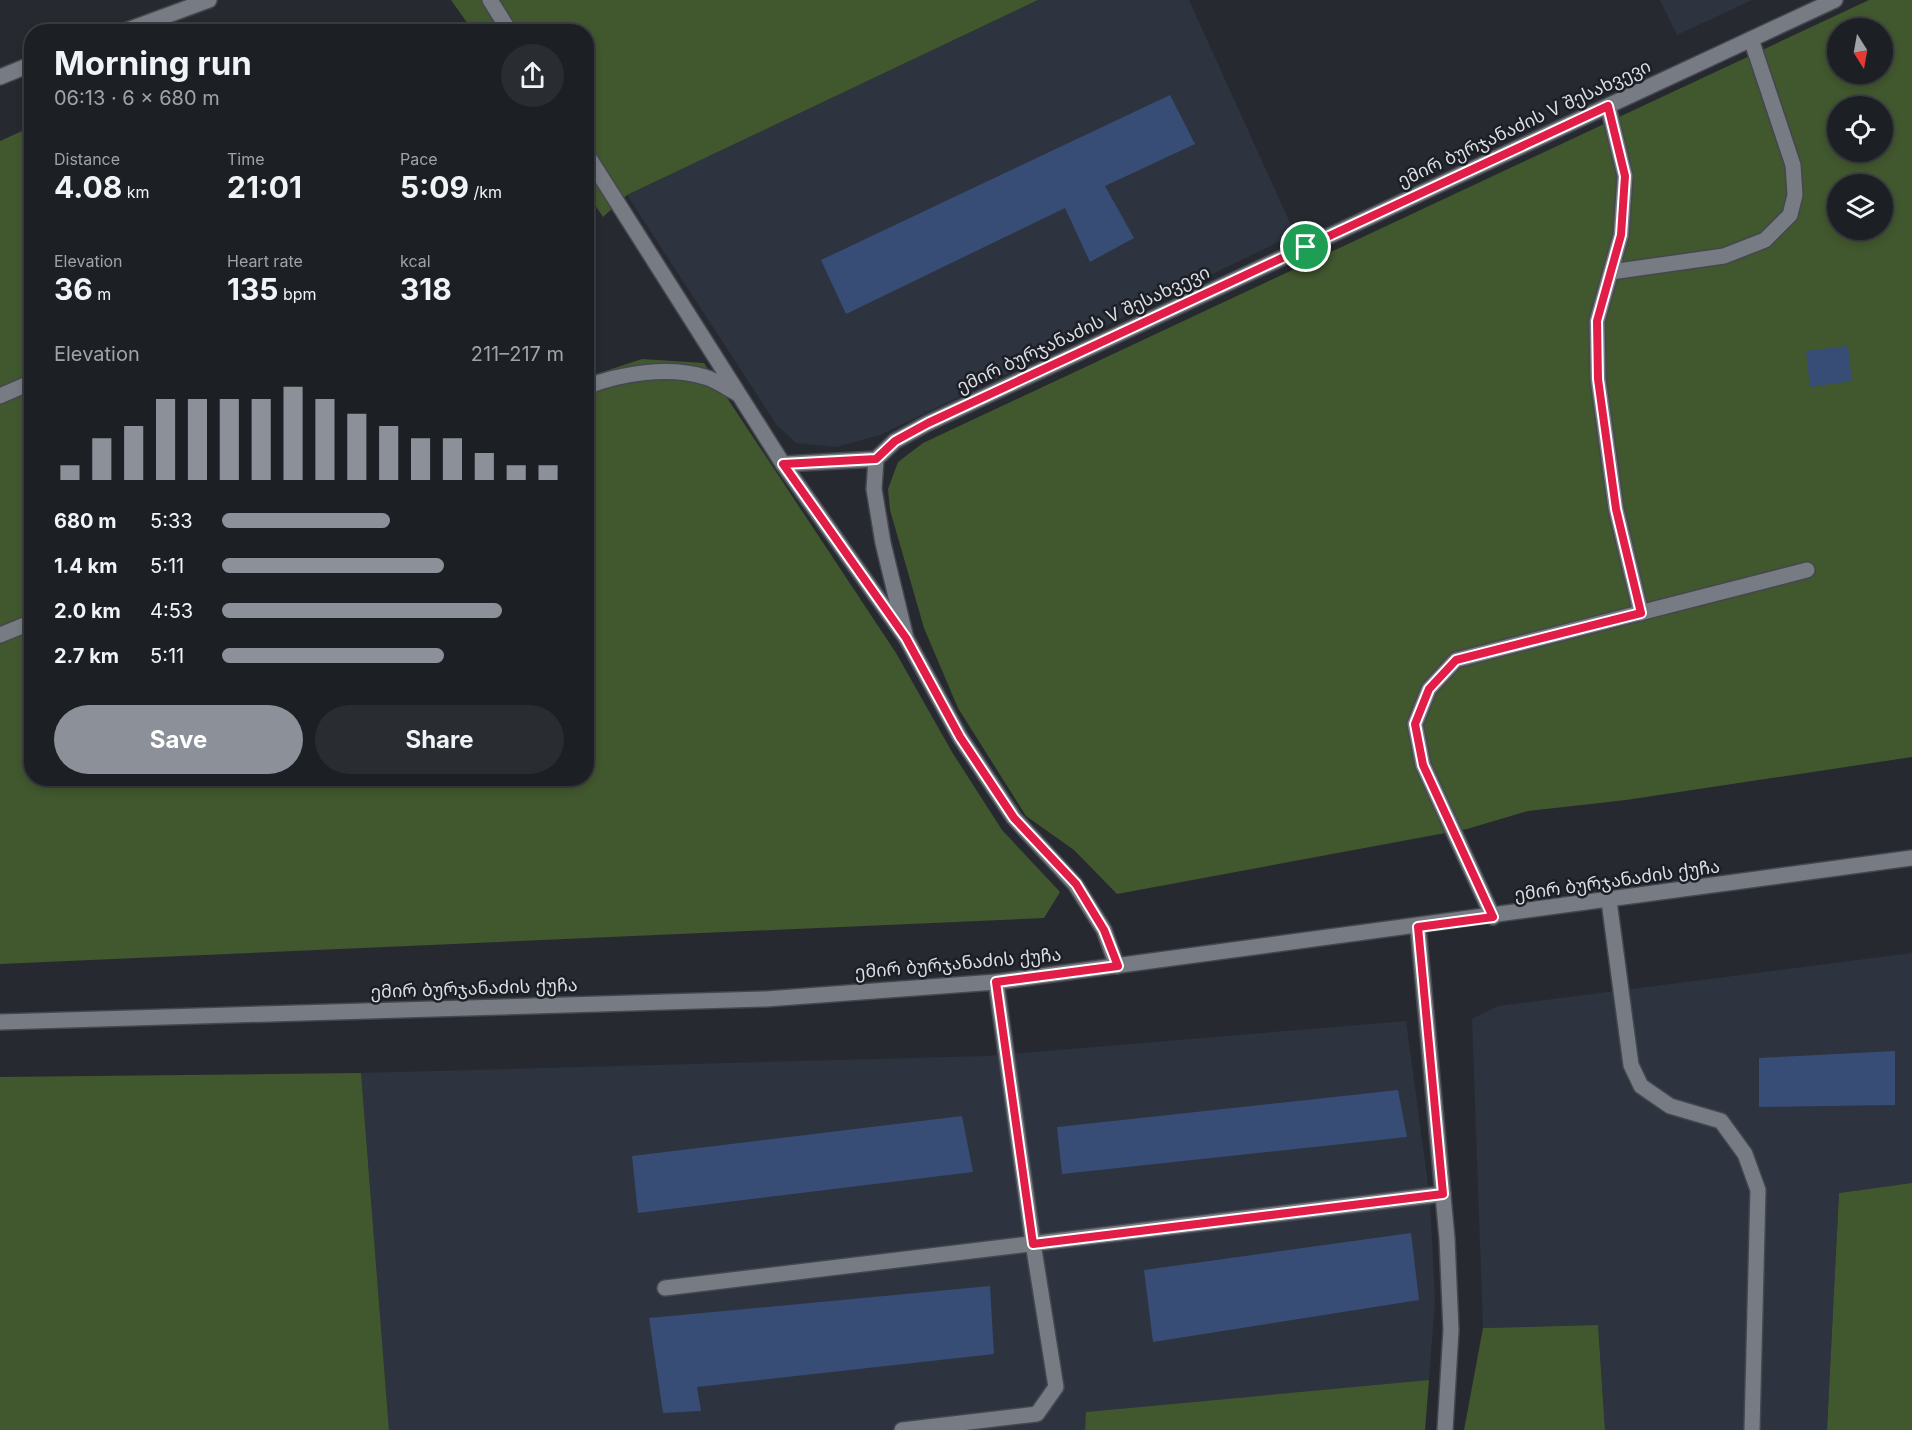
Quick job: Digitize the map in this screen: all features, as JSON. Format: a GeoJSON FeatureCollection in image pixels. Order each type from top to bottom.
{"type":"FeatureCollection","features":[{"type":"Feature","properties":{"kind":"street"},"geometry":{"type":"LineString","coordinates":[[144,24],[209,0]]}},
{"type":"Feature","properties":{"kind":"street"},"geometry":{"type":"LineString","coordinates":[[490,0],[505,24]]}},
{"type":"Feature","properties":{"kind":"street","name":"ემირ ბურჯანაძის V შესახვევი"},"geometry":{"type":"LineString","coordinates":[[876,459],[895,441],[928,423],[1835,0]]}},
{"type":"Feature","properties":{"kind":"street"},"geometry":{"type":"LineString","coordinates":[[1611,272],[1724,256],[1765,240],[1790,215],[1795,195],[1793,165],[1751,39]]}},
{"type":"Feature","properties":{"kind":"street"},"geometry":{"type":"LineString","coordinates":[[0,77],[24,67]]}},
{"type":"Feature","properties":{"kind":"street"},"geometry":{"type":"LineString","coordinates":[[1608,106],[1625,176],[1621,235],[1597,321],[1598,379],[1616,509],[1641,613]]}},
{"type":"Feature","properties":{"kind":"street"},"geometry":{"type":"LineString","coordinates":[[594,166],[783,464],[906,638],[960,737],[1014,818],[1076,884],[1104,930],[1118,966]]}},
{"type":"Feature","properties":{"kind":"street"},"geometry":{"type":"LineString","coordinates":[[594,384],[637,374],[673,372],[705,377],[738,394]]}},
{"type":"Feature","properties":{"kind":"street"},"geometry":{"type":"LineString","coordinates":[[0,396],[24,386]]}},
{"type":"Feature","properties":{"kind":"street"},"geometry":{"type":"LineString","coordinates":[[783,464],[876,459],[875,500],[906,638]]}},
{"type":"Feature","properties":{"kind":"street"},"geometry":{"type":"LineString","coordinates":[[1493,917],[1423,765],[1415,724],[1429,689],[1456,660],[1807,570]]}},
{"type":"Feature","properties":{"kind":"street"},"geometry":{"type":"LineString","coordinates":[[0,635],[24,625]]}},
{"type":"Feature","properties":{"kind":"street","name":"ემირ ბურჯანაძის ქუჩა"},"geometry":{"type":"LineString","coordinates":[[0,1022],[766,999],[996,982],[1493,917],[1912,858]]}},
{"type":"Feature","properties":{"kind":"street"},"geometry":{"type":"LineString","coordinates":[[1609,901],[1632,1065],[1641,1086],[1670,1106],[1721,1121],[1746,1154],[1758,1190],[1752,1430]]}},
{"type":"Feature","properties":{"kind":"street"},"geometry":{"type":"LineString","coordinates":[[1418,927],[1447,1238],[1451,1330],[1445,1430]]}},
{"type":"Feature","properties":{"kind":"street"},"geometry":{"type":"LineString","coordinates":[[902,1430],[1036,1414],[1056,1387],[996,982]]}},
{"type":"Feature","properties":{"kind":"street"},"geometry":{"type":"LineString","coordinates":[[665,1288],[1443,1194]]}},
{"type":"Feature","properties":{"kind":"shaded area"},"geometry":{"type":"Polygon","coordinates":[[[1038,0],[1189,0],[1295,234],[880,435],[836,447],[796,443],[776,424],[627,195],[1038,0]]]}},
{"type":"Feature","properties":{"kind":"shaded area"},"geometry":{"type":"Polygon","coordinates":[[[1660,0],[1752,0],[1677,35],[1660,0]]]}},
{"type":"Feature","properties":{"kind":"shaded area"},"geometry":{"type":"Polygon","coordinates":[[[1912,953],[1912,1183],[1839,1193],[1827,1430],[1605,1430],[1598,1325],[1483,1328],[1472,1019],[1498,1006],[1912,953]]]}},
{"type":"Feature","properties":{"kind":"shaded area"},"geometry":{"type":"Polygon","coordinates":[[[1406,1021],[1430,1199],[1435,1301],[1429,1380],[1087,1412],[1085,1430],[389,1430],[361,1073],[987,1056],[1406,1021]]]}},
{"type":"Feature","properties":{"kind":"green space"},"geometry":{"type":"Polygon","coordinates":[[[451,0],[1038,0],[627,195],[603,217],[594,204],[594,24],[468,24],[451,0]]]}},
{"type":"Feature","properties":{"kind":"green space"},"geometry":{"type":"Polygon","coordinates":[[[1869,0],[1912,0],[1912,757],[1626,800],[1528,811],[1467,829],[1117,894],[1074,850],[1026,816],[958,708],[924,628],[890,510],[888,489],[898,462],[923,443],[1827,20],[1827,84],[1893,84],[1893,18],[1831,18],[1869,0]]]}},
{"type":"Feature","properties":{"kind":"green space"},"geometry":{"type":"Polygon","coordinates":[[[24,130],[24,786],[594,786],[594,375],[642,359],[704,363],[896,653],[952,752],[1002,830],[1060,892],[1044,918],[0,964],[0,141],[24,130]]]}},
{"type":"Feature","properties":{"kind":"green space"},"geometry":{"type":"Polygon","coordinates":[[[361,1073],[389,1430],[0,1430],[0,1077],[361,1073]]]}},
{"type":"Feature","properties":{"kind":"green space"},"geometry":{"type":"Polygon","coordinates":[[[1912,1183],[1912,1430],[1827,1430],[1839,1193],[1912,1183]]]}},
{"type":"Feature","properties":{"kind":"green space"},"geometry":{"type":"Polygon","coordinates":[[[1598,1325],[1605,1430],[1464,1430],[1483,1328],[1598,1325]]]}},
{"type":"Feature","properties":{"kind":"green space"},"geometry":{"type":"Polygon","coordinates":[[[1429,1380],[1425,1430],[1085,1430],[1086,1412],[1429,1380]]]}},
{"type":"Feature","properties":{"kind":"building"},"geometry":{"type":"Polygon","coordinates":[[[1170,95],[1195,144],[1105,186],[1134,238],[1090,262],[1065,208],[846,314],[821,260],[1170,95]]]}},
{"type":"Feature","properties":{"kind":"building"},"geometry":{"type":"Polygon","coordinates":[[[1848,346],[1852,381],[1810,387],[1806,351],[1848,346]]]}},
{"type":"Feature","properties":{"kind":"building"},"geometry":{"type":"Polygon","coordinates":[[[1895,1051],[1895,1105],[1759,1107],[1759,1058],[1895,1051]]]}},
{"type":"Feature","properties":{"kind":"building"},"geometry":{"type":"Polygon","coordinates":[[[1398,1090],[1407,1137],[1062,1174],[1057,1127],[1398,1090]]]}},
{"type":"Feature","properties":{"kind":"building"},"geometry":{"type":"Polygon","coordinates":[[[962,1116],[973,1172],[638,1213],[632,1156],[962,1116]]]}},
{"type":"Feature","properties":{"kind":"building"},"geometry":{"type":"Polygon","coordinates":[[[1411,1233],[1419,1300],[1153,1342],[1144,1270],[1411,1233]]]}},
{"type":"Feature","properties":{"kind":"building"},"geometry":{"type":"Polygon","coordinates":[[[990,1286],[994,1354],[697,1387],[701,1411],[663,1413],[649,1318],[990,1286]]]}},
{"type":"Feature","properties":{"kind":"route"},"geometry":{"type":"LineString","coordinates":[[1608,106],[1625,176],[1621,235],[1597,321],[1598,379],[1616,509],[1641,613],[1456,660],[1429,689],[1415,724],[1423,765],[1493,917],[1418,927],[1443,1194],[1033,1244],[996,982],[1118,966],[1104,930],[1076,884],[1014,818],[960,737],[906,638],[783,464],[876,459],[895,441],[928,423],[1306,247],[1608,106]]}}]}
